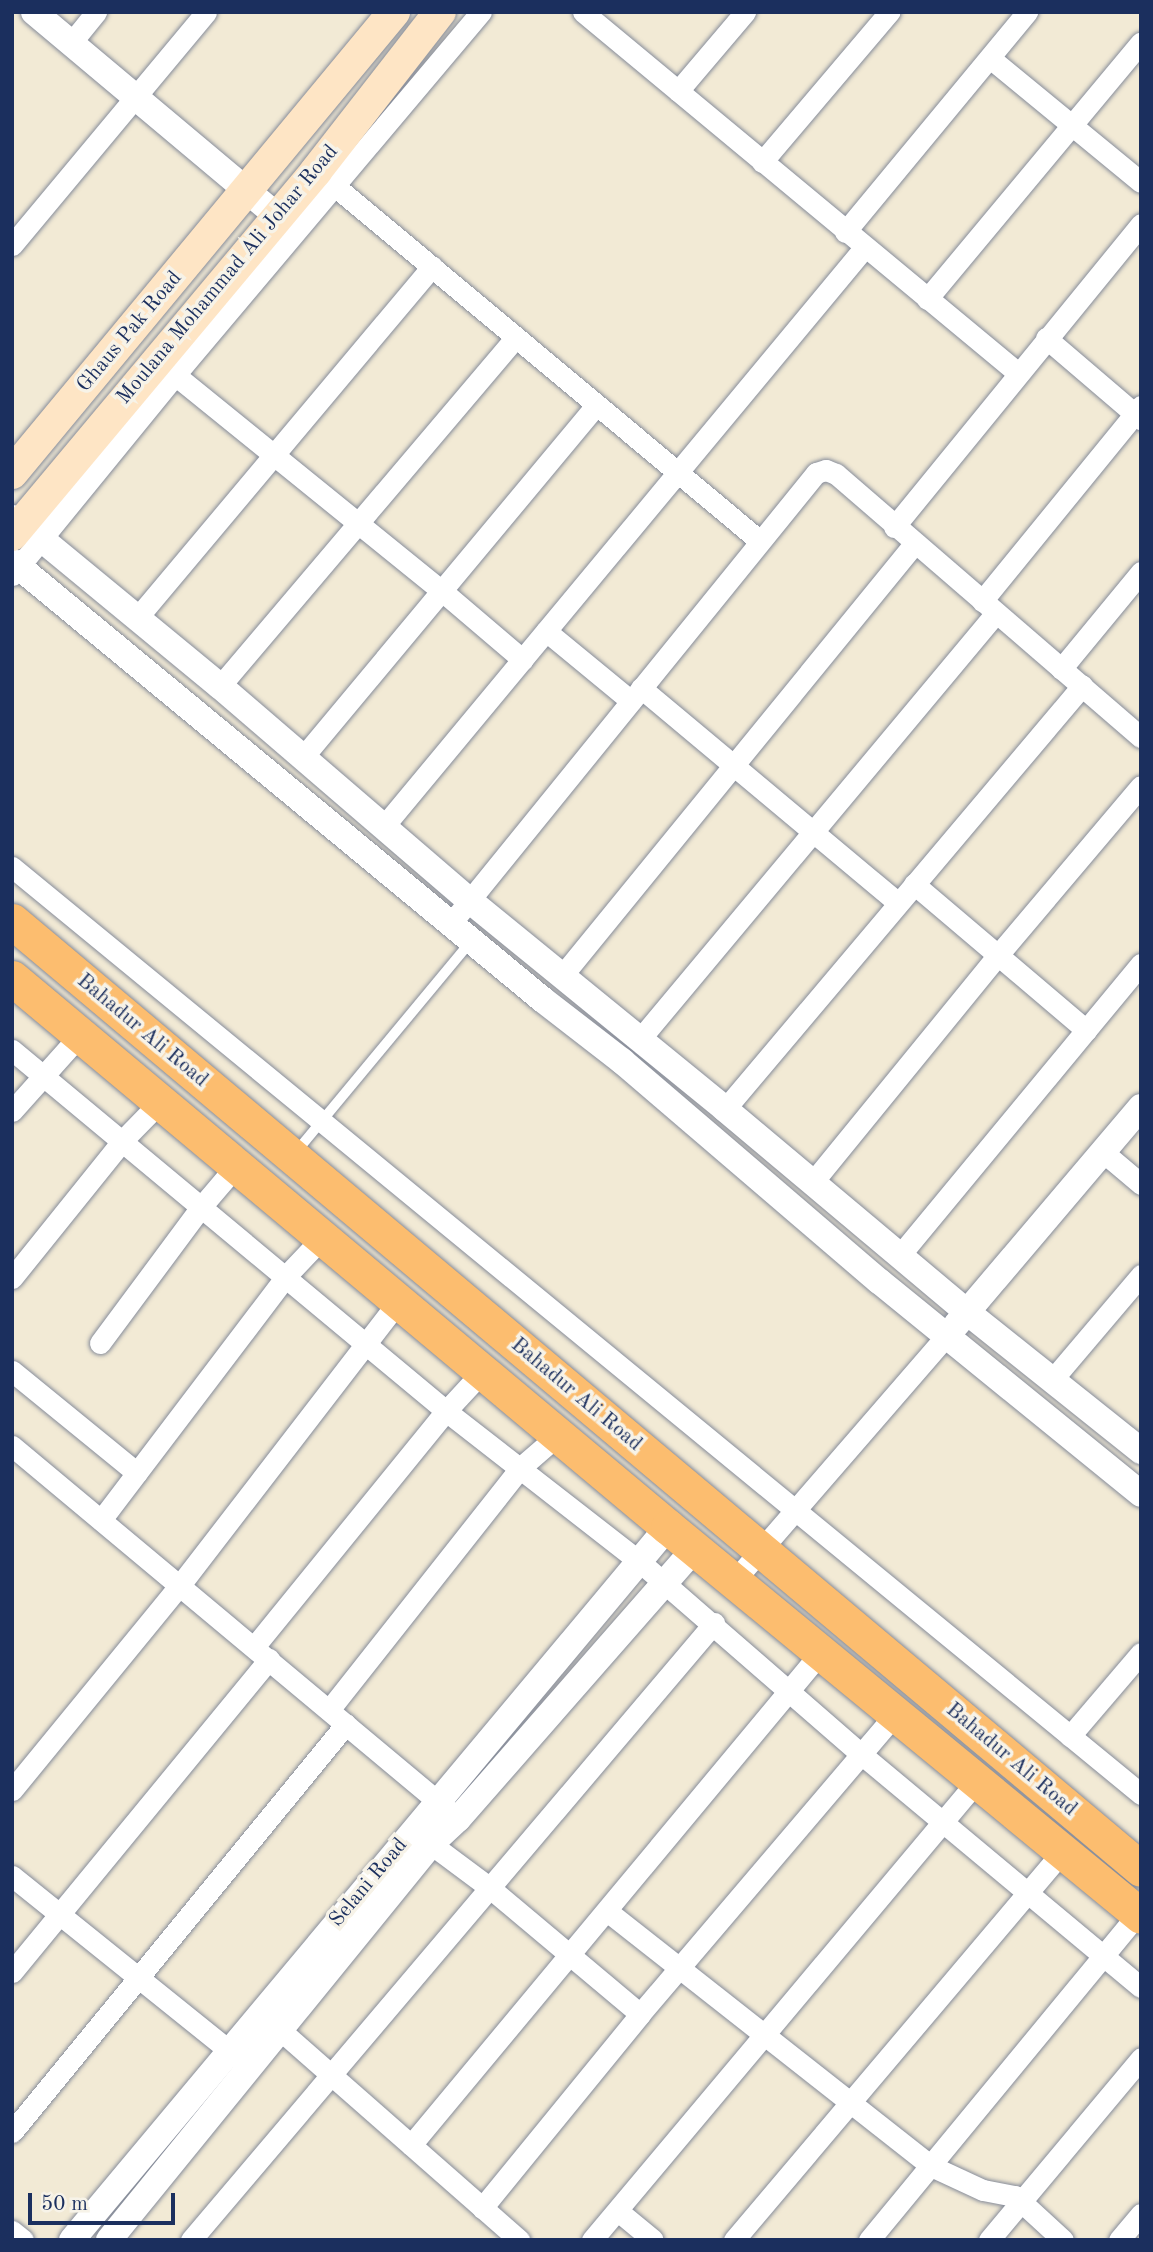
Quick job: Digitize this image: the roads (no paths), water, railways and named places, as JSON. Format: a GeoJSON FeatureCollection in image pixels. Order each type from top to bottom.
{"type":"FeatureCollection","features":[{"type":"Feature","properties":{"kind":"main road","name":"Moulana Mohammad Ali Johar Road"},"geometry":{"type":"LineString","coordinates":[[247,191],[394,12]]}},
{"type":"Feature","properties":{"kind":"main road","name":"Moulana Mohammad Ali Johar Road"},"geometry":{"type":"LineString","coordinates":[[22,529],[166,368],[277,216],[325,178],[440,12]]}},
{"type":"Feature","properties":{"kind":"main road","name":"Ghaus Pak Road"},"geometry":{"type":"LineString","coordinates":[[12,473],[247,191]]}},
{"type":"Feature","properties":{"kind":"main road","name":"Bahadur Ali Road"},"geometry":{"type":"LineString","coordinates":[[12,921],[1141,1869]]}},
{"type":"Feature","properties":{"kind":"main road","name":"Bahadur Ali Road"},"geometry":{"type":"LineString","coordinates":[[12,978],[733,1582],[978,1780],[1139,1915]]}},
{"type":"Feature","properties":{"kind":"street"},"geometry":{"type":"LineString","coordinates":[[34,12],[277,216]]}},
{"type":"Feature","properties":{"kind":"street"},"geometry":{"type":"LineString","coordinates":[[71,43],[96,12]]}},
{"type":"Feature","properties":{"kind":"street"},"geometry":{"type":"LineString","coordinates":[[12,245],[206,12]]}},
{"type":"Feature","properties":{"kind":"street"},"geometry":{"type":"LineString","coordinates":[[481,12],[325,178],[166,368],[442,591],[523,660]]}},
{"type":"Feature","properties":{"kind":"street"},"geometry":{"type":"LineString","coordinates":[[583,12],[864,248],[1018,373]]}},
{"type":"Feature","properties":{"kind":"street"},"geometry":{"type":"LineString","coordinates":[[678,91],[745,12]]}},
{"type":"Feature","properties":{"kind":"street"},"geometry":{"type":"LineString","coordinates":[[762,162],[889,12]]}},
{"type":"Feature","properties":{"kind":"street"},"geometry":{"type":"LineString","coordinates":[[845,232],[1027,12]]}},
{"type":"Feature","properties":{"kind":"street"},"geometry":{"type":"LineString","coordinates":[[927,299],[1141,42]]}},
{"type":"Feature","properties":{"kind":"street"},"geometry":{"type":"LineString","coordinates":[[990,58],[1141,182]]}},
{"type":"Feature","properties":{"kind":"street"},"geometry":{"type":"LineString","coordinates":[[325,178],[760,541]]}},
{"type":"Feature","properties":{"kind":"street"},"geometry":{"type":"LineString","coordinates":[[894,527],[1141,224]]}},
{"type":"Feature","properties":{"kind":"street"},"geometry":{"type":"LineString","coordinates":[[384,826],[864,248]]}},
{"type":"Feature","properties":{"kind":"street"},"geometry":{"type":"LineString","coordinates":[[137,618],[432,267]]}},
{"type":"Feature","properties":{"kind":"street"},"geometry":{"type":"LineString","coordinates":[[220,686],[515,338]]}},
{"type":"Feature","properties":{"kind":"street"},"geometry":{"type":"LineString","coordinates":[[640,1039],[812,832],[1139,413],[1046,338]]}},
{"type":"Feature","properties":{"kind":"street"},"geometry":{"type":"LineString","coordinates":[[303,757],[596,405]]}},
{"type":"Feature","properties":{"kind":"street"},"geometry":{"type":"LineString","coordinates":[[452,922],[816,473],[826,470],[836,474],[894,527],[1141,737]]}},
{"type":"Feature","properties":{"kind":"street"},"geometry":{"type":"LineString","coordinates":[[1139,1445],[967,1312],[725,1109],[469,900],[220,686],[22,529],[15,568],[622,1061],[946,1336],[1141,1494]]}},
{"type":"Feature","properties":{"kind":"street"},"geometry":{"type":"LineString","coordinates":[[561,977],[914,544]]}},
{"type":"Feature","properties":{"kind":"street"},"geometry":{"type":"LineString","coordinates":[[1061,669],[1141,572]]}},
{"type":"Feature","properties":{"kind":"street"},"geometry":{"type":"LineString","coordinates":[[546,631],[733,765],[898,903]]}},
{"type":"Feature","properties":{"kind":"street"},"geometry":{"type":"LineString","coordinates":[[725,1109],[1082,686]]}},
{"type":"Feature","properties":{"kind":"street"},"geometry":{"type":"LineString","coordinates":[[812,1183],[998,955],[1141,786]]}},
{"type":"Feature","properties":{"kind":"street"},"geometry":{"type":"LineString","coordinates":[[12,867],[1140,1793]]}},
{"type":"Feature","properties":{"kind":"street"},"geometry":{"type":"LineString","coordinates":[[914,884],[1086,1030]]}},
{"type":"Feature","properties":{"kind":"street"},"geometry":{"type":"LineString","coordinates":[[900,1255],[1141,964]]}},
{"type":"Feature","properties":{"kind":"street"},"geometry":{"type":"LineString","coordinates":[[12,1111],[80,1035]]}},
{"type":"Feature","properties":{"kind":"street"},"geometry":{"type":"LineString","coordinates":[[12,1051],[446,1411],[714,1623],[861,1754],[1141,1987]]}},
{"type":"Feature","properties":{"kind":"street"},"geometry":{"type":"LineString","coordinates":[[12,1278],[122,1141],[160,1102]]}},
{"type":"Feature","properties":{"kind":"street"},"geometry":{"type":"LineString","coordinates":[[733,1582],[1141,1107]]}},
{"type":"Feature","properties":{"kind":"street"},"geometry":{"type":"LineString","coordinates":[[1103,1152],[1141,1184]]}},
{"type":"Feature","properties":{"kind":"street"},"geometry":{"type":"LineString","coordinates":[[100,1343],[201,1207],[236,1166]]}},
{"type":"Feature","properties":{"kind":"street"},"geometry":{"type":"LineString","coordinates":[[101,1520],[286,1276],[322,1238]]}},
{"type":"Feature","properties":{"kind":"street"},"geometry":{"type":"LineString","coordinates":[[1052,1380],[1141,1275]]}},
{"type":"Feature","properties":{"kind":"street"},"geometry":{"type":"LineString","coordinates":[[13,1787],[180,1585],[399,1301]]}},
{"type":"Feature","properties":{"kind":"street"},"geometry":{"type":"LineString","coordinates":[[12,1371],[137,1473]]}},
{"type":"Feature","properties":{"kind":"street"},"geometry":{"type":"LineString","coordinates":[[12,1972],[60,1914],[446,1411],[482,1372]]}},
{"type":"Feature","properties":{"kind":"street"},"geometry":{"type":"LineString","coordinates":[[329,1710],[520,1468],[558,1436]]}},
{"type":"Feature","properties":{"kind":"street"},"geometry":{"type":"LineString","coordinates":[[12,1446],[458,1819]]}},
{"type":"Feature","properties":{"kind":"street","name":"Selani Road"},"geometry":{"type":"LineString","coordinates":[[72,2240],[228,2049],[640,1562],[681,1538]]}},
{"type":"Feature","properties":{"kind":"street","name":"Selani Road"},"geometry":{"type":"LineString","coordinates":[[110,2239],[431,1844],[458,1819],[663,1581],[681,1538]]}},
{"type":"Feature","properties":{"kind":"street"},"geometry":{"type":"LineString","coordinates":[[191,2240],[714,1623]]}},
{"type":"Feature","properties":{"kind":"street"},"geometry":{"type":"LineString","coordinates":[[411,2145],[821,1652]]}},
{"type":"Feature","properties":{"kind":"street"},"geometry":{"type":"LineString","coordinates":[[1070,1736],[1141,1653]]}},
{"type":"Feature","properties":{"kind":"street"},"geometry":{"type":"LineString","coordinates":[[482,2207],[639,2014],[895,1713]]}},
{"type":"Feature","properties":{"kind":"street"},"geometry":{"type":"LineString","coordinates":[[12,2132],[346,1724]]}},
{"type":"Feature","properties":{"kind":"street"},"geometry":{"type":"LineString","coordinates":[[592,2240],[978,1780]]}},
{"type":"Feature","properties":{"kind":"street"},"geometry":{"type":"LineString","coordinates":[[431,1844],[490,1888],[639,2014]]}},
{"type":"Feature","properties":{"kind":"street"},"geometry":{"type":"LineString","coordinates":[[734,2240],[848,2101],[1063,1851]]}},
{"type":"Feature","properties":{"kind":"street"},"geometry":{"type":"LineString","coordinates":[[12,1876],[249,2066]]}},
{"type":"Feature","properties":{"kind":"street"},"geometry":{"type":"LineString","coordinates":[[607,1911],[931,2166],[983,2190],[1006,2193],[1021,2201],[1063,2240]]}},
{"type":"Feature","properties":{"kind":"street"},"geometry":{"type":"LineString","coordinates":[[869,2240],[1102,1955],[1139,1915]]}},
{"type":"Feature","properties":{"kind":"street"},"geometry":{"type":"LineString","coordinates":[[279,2029],[519,2240]]}},
{"type":"Feature","properties":{"kind":"street"},"geometry":{"type":"LineString","coordinates":[[989,2240],[1141,2057]]}},
{"type":"Feature","properties":{"kind":"street"},"geometry":{"type":"LineString","coordinates":[[618,2211],[653,2240]]}},
{"type":"Feature","properties":{"kind":"street"},"geometry":{"type":"LineString","coordinates":[[1119,2240],[1141,2214]]}},
{"type":"Feature","properties":{"kind":"street"},"geometry":{"type":"LineString","coordinates":[[12,2231],[23,2240]]}},
{"type":"Feature","properties":{"kind":"lane"},"geometry":{"type":"LineString","coordinates":[[292,1157],[473,939]]}}]}
